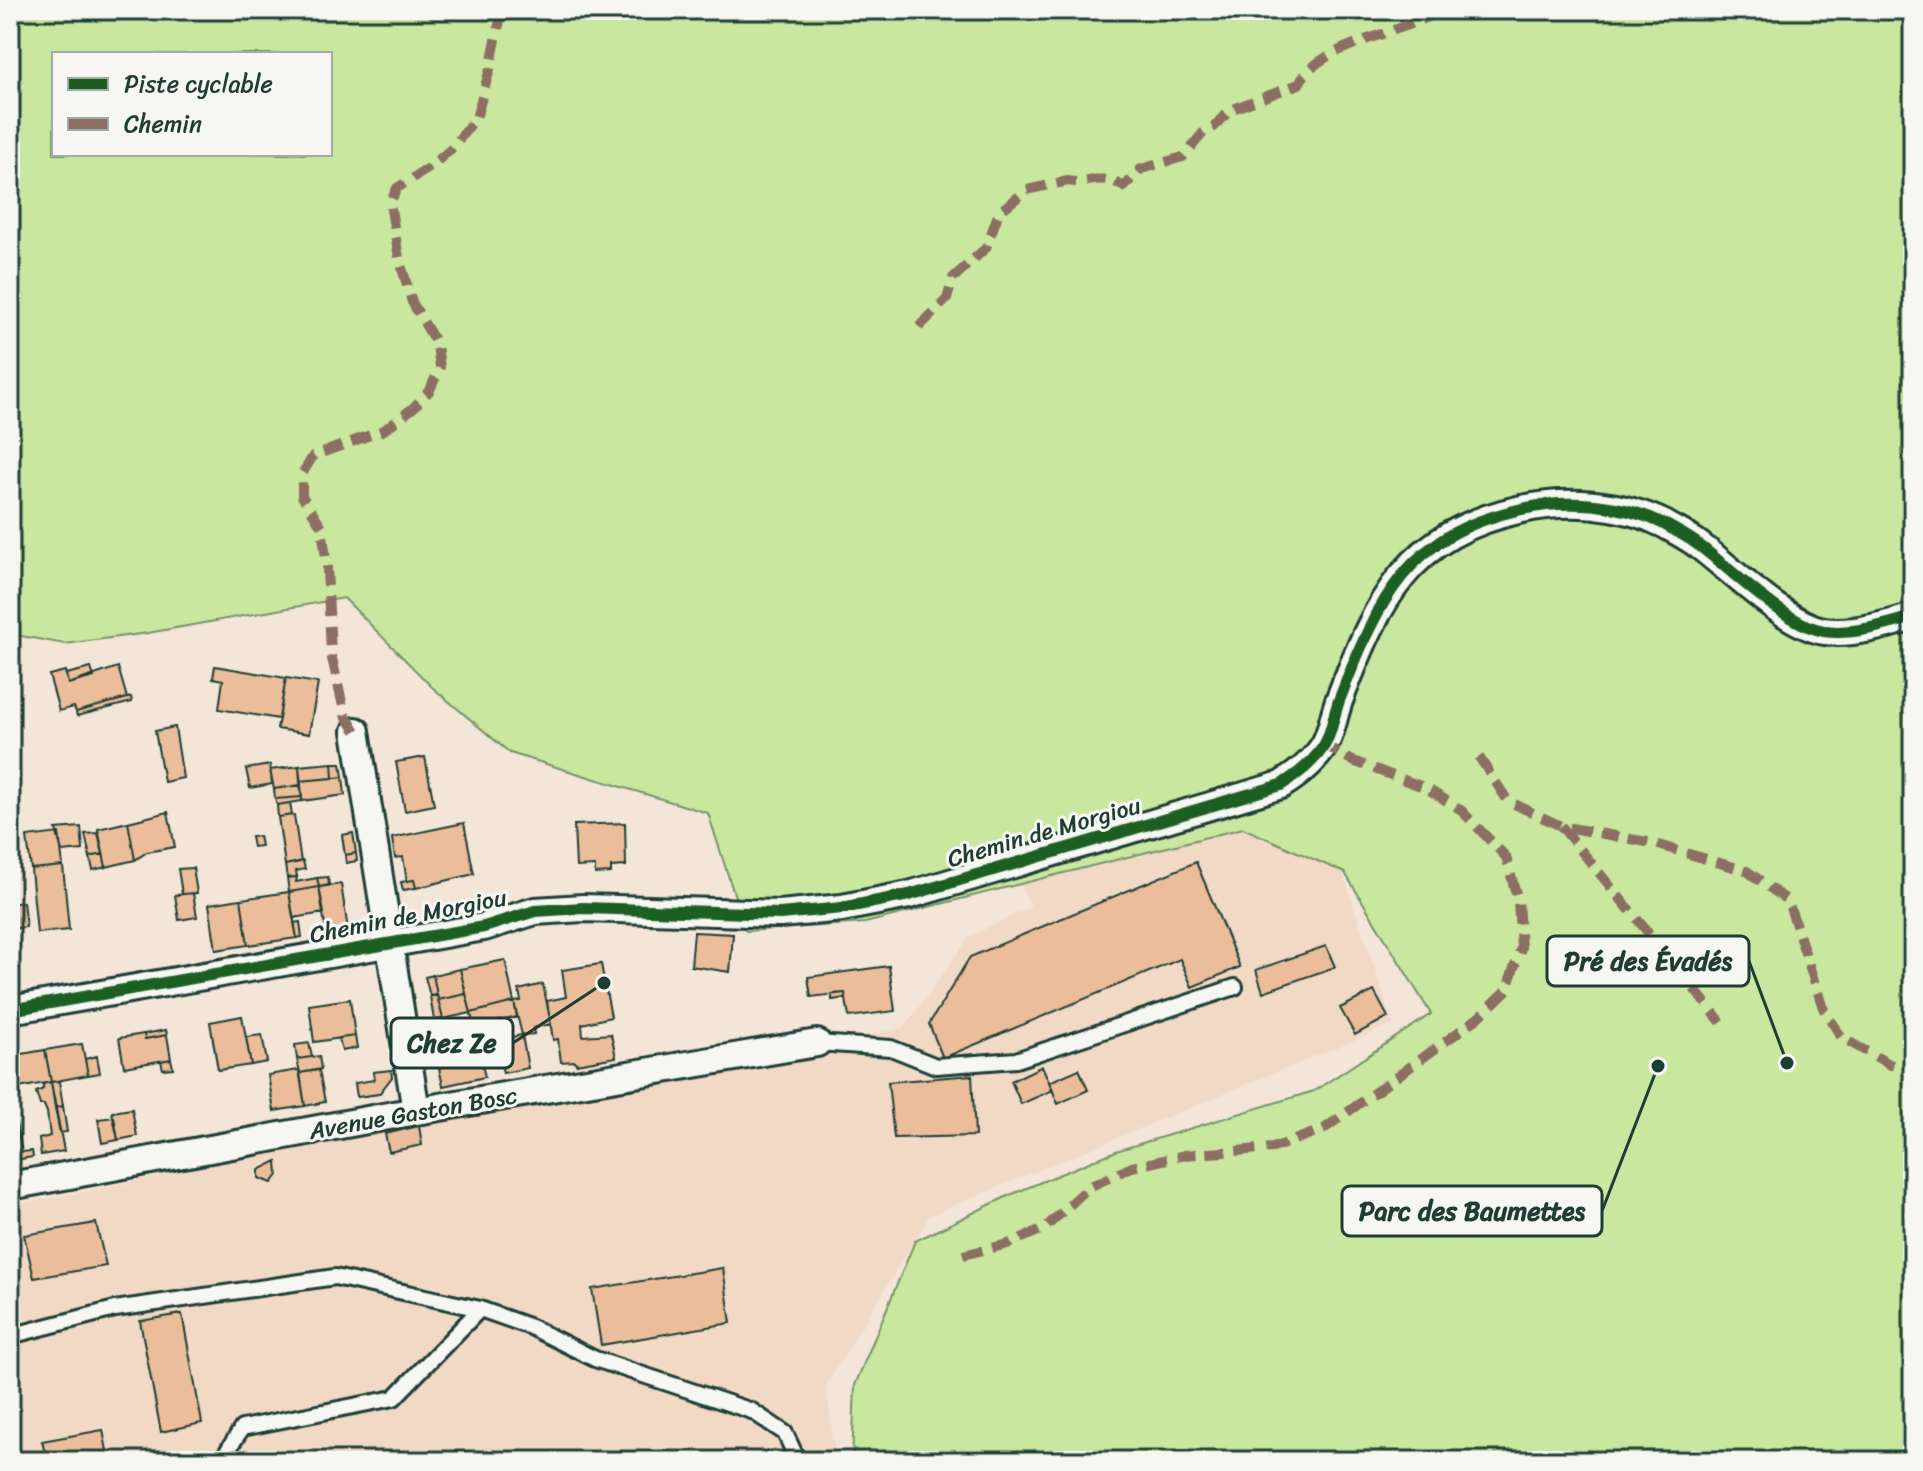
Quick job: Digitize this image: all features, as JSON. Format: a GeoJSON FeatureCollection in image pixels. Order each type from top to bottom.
{"type":"FeatureCollection","features":[{"type":"Feature","properties":{"kind":"street","name":"Chemin de Morgiou"},"geometry":{"type":"LineString","coordinates":[[10,1010],[484,927],[535,911],[583,908],[780,914],[842,908],[909,895],[1281,785],[1305,768],[1325,745],[1366,632],[1375,613],[1400,578],[1423,554],[1449,536],[1484,520],[1532,507],[1591,505],[1617,509],[1661,523],[1699,545],[1784,612],[1815,629],[1852,630],[1913,617]]}},
{"type":"Feature","properties":{"kind":"street"},"geometry":{"type":"LineString","coordinates":[[356,731],[416,1111]]}},
{"type":"Feature","properties":{"kind":"street","name":"Avenue Gaston Bosc"},"geometry":{"type":"LineString","coordinates":[[10,1186],[416,1111],[817,1043]]}},
{"type":"Feature","properties":{"kind":"lane"},"geometry":{"type":"LineString","coordinates":[[817,1043],[891,1048],[936,1066],[1016,1060],[1235,987]]}},
{"type":"Feature","properties":{"kind":"lane"},"geometry":{"type":"LineString","coordinates":[[10,1336],[115,1309],[335,1277],[480,1309],[531,1327],[595,1359],[752,1411],[785,1433],[798,1461]]}},
{"type":"Feature","properties":{"kind":"lane"},"geometry":{"type":"LineString","coordinates":[[221,1461],[242,1428],[394,1398],[480,1309]]}},
{"type":"Feature","properties":{"kind":"shaded area"},"geometry":{"type":"Polygon","coordinates":[[[1316,793],[1393,1024],[930,1215],[826,1385],[836,1461],[10,1461],[10,1206],[904,1028],[970,936],[1031,907],[1017,877],[1316,793]]]}},
{"type":"Feature","properties":{"kind":"green space"},"geometry":{"type":"Polygon","coordinates":[[[10,10],[1913,10],[1913,1461],[852,1461],[855,1385],[915,1241],[1010,1195],[1116,1151],[1314,1091],[1431,1014],[1345,873],[1243,828],[865,923],[746,931],[708,813],[510,753],[432,687],[344,598],[148,633],[65,644],[10,634],[10,10]]]}},
{"type":"Feature","properties":{"kind":"building"},"geometry":{"type":"Polygon","coordinates":[[[215,666],[286,678],[279,719],[219,709],[223,680],[213,678],[215,666]]]}},
{"type":"Feature","properties":{"kind":"building"},"geometry":{"type":"Polygon","coordinates":[[[118,667],[127,698],[76,712],[74,707],[59,711],[49,675],[65,671],[68,684],[118,667]]]}},
{"type":"Feature","properties":{"kind":"building"},"geometry":{"type":"Polygon","coordinates":[[[91,668],[94,677],[68,684],[66,674],[91,668]]]}},
{"type":"Feature","properties":{"kind":"building"},"geometry":{"type":"Polygon","coordinates":[[[286,678],[318,683],[309,734],[277,729],[286,678]]]}},
{"type":"Feature","properties":{"kind":"building"},"geometry":{"type":"Polygon","coordinates":[[[131,697],[132,702],[77,716],[76,712],[131,697]]]}},
{"type":"Feature","properties":{"kind":"building"},"geometry":{"type":"Polygon","coordinates":[[[175,727],[183,778],[164,782],[155,731],[175,727]]]}},
{"type":"Feature","properties":{"kind":"building"},"geometry":{"type":"Polygon","coordinates":[[[425,757],[434,805],[405,811],[396,762],[425,757]]]}},
{"type":"Feature","properties":{"kind":"building"},"geometry":{"type":"Polygon","coordinates":[[[332,763],[341,763],[343,777],[333,778],[332,763]]]}},
{"type":"Feature","properties":{"kind":"building"},"geometry":{"type":"Polygon","coordinates":[[[332,763],[333,778],[300,781],[299,766],[332,763]]]}},
{"type":"Feature","properties":{"kind":"building"},"geometry":{"type":"Polygon","coordinates":[[[270,765],[272,784],[250,788],[246,769],[270,765]]]}},
{"type":"Feature","properties":{"kind":"building"},"geometry":{"type":"Polygon","coordinates":[[[299,766],[301,785],[274,789],[270,770],[299,766]]]}},
{"type":"Feature","properties":{"kind":"building"},"geometry":{"type":"Polygon","coordinates":[[[343,777],[345,795],[302,801],[300,781],[343,777]]]}},
{"type":"Feature","properties":{"kind":"building"},"geometry":{"type":"Polygon","coordinates":[[[301,785],[302,797],[275,799],[274,789],[301,785]]]}},
{"type":"Feature","properties":{"kind":"building"},"geometry":{"type":"Polygon","coordinates":[[[302,797],[302,801],[277,805],[275,799],[302,797]]]}},
{"type":"Feature","properties":{"kind":"building"},"geometry":{"type":"Polygon","coordinates":[[[290,803],[292,815],[278,817],[277,805],[290,803]]]}},
{"type":"Feature","properties":{"kind":"building"},"geometry":{"type":"Polygon","coordinates":[[[168,812],[175,847],[147,852],[135,860],[128,822],[168,812]]]}},
{"type":"Feature","properties":{"kind":"building"},"geometry":{"type":"Polygon","coordinates":[[[294,815],[301,862],[285,865],[278,817],[294,815]]]}},
{"type":"Feature","properties":{"kind":"building"},"geometry":{"type":"Polygon","coordinates":[[[128,822],[135,860],[106,867],[98,829],[128,822]]]}},
{"type":"Feature","properties":{"kind":"building"},"geometry":{"type":"Polygon","coordinates":[[[464,823],[474,874],[416,888],[414,880],[407,881],[403,857],[395,858],[392,838],[464,823]]]}},
{"type":"Feature","properties":{"kind":"building"},"geometry":{"type":"Polygon","coordinates":[[[625,823],[626,866],[611,867],[611,873],[595,874],[595,866],[576,867],[574,825],[625,823]]]}},
{"type":"Feature","properties":{"kind":"building"},"geometry":{"type":"Polygon","coordinates":[[[81,827],[83,850],[62,852],[56,829],[81,827]]]}},
{"type":"Feature","properties":{"kind":"building"},"geometry":{"type":"Polygon","coordinates":[[[59,833],[63,866],[31,869],[27,837],[59,833]]]}},
{"type":"Feature","properties":{"kind":"building"},"geometry":{"type":"Polygon","coordinates":[[[98,833],[103,854],[90,857],[85,834],[98,833]]]}},
{"type":"Feature","properties":{"kind":"building"},"geometry":{"type":"Polygon","coordinates":[[[353,833],[356,853],[345,855],[342,835],[353,833]]]}},
{"type":"Feature","properties":{"kind":"building"},"geometry":{"type":"Polygon","coordinates":[[[259,836],[261,846],[253,847],[251,837],[259,836]]]}},
{"type":"Feature","properties":{"kind":"building"},"geometry":{"type":"Polygon","coordinates":[[[356,853],[357,861],[346,863],[345,855],[356,853]]]}},
{"type":"Feature","properties":{"kind":"building"},"geometry":{"type":"Polygon","coordinates":[[[103,854],[106,867],[93,870],[90,857],[103,854]]]}},
{"type":"Feature","properties":{"kind":"building"},"geometry":{"type":"Polygon","coordinates":[[[303,861],[305,869],[296,871],[297,877],[287,878],[285,865],[303,861]]]}},
{"type":"Feature","properties":{"kind":"building"},"geometry":{"type":"Polygon","coordinates":[[[1196,862],[1240,967],[1192,987],[1180,959],[943,1058],[929,1024],[970,957],[1196,862]]]}},
{"type":"Feature","properties":{"kind":"building"},"geometry":{"type":"Polygon","coordinates":[[[63,866],[69,930],[37,933],[31,869],[63,866]]]}},
{"type":"Feature","properties":{"kind":"building"},"geometry":{"type":"Polygon","coordinates":[[[193,868],[197,893],[182,894],[178,869],[193,868]]]}},
{"type":"Feature","properties":{"kind":"building"},"geometry":{"type":"Polygon","coordinates":[[[297,877],[296,882],[317,878],[319,887],[289,892],[287,878],[297,877]]]}},
{"type":"Feature","properties":{"kind":"building"},"geometry":{"type":"Polygon","coordinates":[[[328,877],[329,885],[319,887],[317,878],[328,877]]]}},
{"type":"Feature","properties":{"kind":"building"},"geometry":{"type":"Polygon","coordinates":[[[414,880],[416,888],[403,890],[401,882],[414,880]]]}},
{"type":"Feature","properties":{"kind":"building"},"geometry":{"type":"Polygon","coordinates":[[[341,884],[348,930],[326,933],[319,887],[341,884]]]}},
{"type":"Feature","properties":{"kind":"building"},"geometry":{"type":"Polygon","coordinates":[[[319,887],[324,913],[293,918],[289,892],[319,887]]]}},
{"type":"Feature","properties":{"kind":"building"},"geometry":{"type":"Polygon","coordinates":[[[289,892],[297,938],[248,945],[241,899],[289,892]]]}},
{"type":"Feature","properties":{"kind":"building"},"geometry":{"type":"Polygon","coordinates":[[[193,893],[197,917],[179,920],[175,895],[193,893]]]}},
{"type":"Feature","properties":{"kind":"building"},"geometry":{"type":"Polygon","coordinates":[[[241,899],[248,945],[216,950],[209,904],[241,899]]]}},
{"type":"Feature","properties":{"kind":"building"},"geometry":{"type":"Polygon","coordinates":[[[23,902],[26,927],[10,929],[10,904],[23,902]]]}},
{"type":"Feature","properties":{"kind":"building"},"geometry":{"type":"Polygon","coordinates":[[[300,922],[302,937],[297,938],[294,923],[300,922]]]}},
{"type":"Feature","properties":{"kind":"building"},"geometry":{"type":"Polygon","coordinates":[[[694,932],[733,934],[730,972],[691,966],[694,932]]]}},
{"type":"Feature","properties":{"kind":"building"},"geometry":{"type":"Polygon","coordinates":[[[1326,946],[1335,967],[1263,992],[1256,970],[1326,946]]]}},
{"type":"Feature","properties":{"kind":"building"},"geometry":{"type":"Polygon","coordinates":[[[505,960],[514,1002],[471,1013],[460,969],[505,960]]]}},
{"type":"Feature","properties":{"kind":"building"},"geometry":{"type":"Polygon","coordinates":[[[601,964],[611,1017],[582,1024],[583,1036],[611,1034],[616,1057],[576,1064],[575,1061],[561,1062],[558,1039],[553,1040],[547,1001],[566,997],[562,970],[601,964]]]}},
{"type":"Feature","properties":{"kind":"building"},"geometry":{"type":"Polygon","coordinates":[[[889,966],[895,1011],[849,1017],[845,993],[811,997],[808,977],[889,966]]]}},
{"type":"Feature","properties":{"kind":"building"},"geometry":{"type":"Polygon","coordinates":[[[460,969],[466,994],[438,1000],[433,975],[460,969]]]}},
{"type":"Feature","properties":{"kind":"building"},"geometry":{"type":"Polygon","coordinates":[[[433,975],[437,995],[430,996],[425,977],[433,975]]]}},
{"type":"Feature","properties":{"kind":"building"},"geometry":{"type":"Polygon","coordinates":[[[543,984],[551,1024],[533,1028],[534,1034],[522,1035],[514,1002],[521,1001],[519,990],[543,984]]]}},
{"type":"Feature","properties":{"kind":"building"},"geometry":{"type":"Polygon","coordinates":[[[1374,991],[1388,1017],[1355,1035],[1340,1008],[1374,991]]]}},
{"type":"Feature","properties":{"kind":"building"},"geometry":{"type":"Polygon","coordinates":[[[845,993],[846,998],[832,1000],[832,994],[845,993]]]}},
{"type":"Feature","properties":{"kind":"building"},"geometry":{"type":"Polygon","coordinates":[[[466,994],[471,1013],[443,1019],[438,1000],[466,994]]]}},
{"type":"Feature","properties":{"kind":"building"},"geometry":{"type":"Polygon","coordinates":[[[437,995],[443,1019],[434,1020],[430,996],[437,995]]]}},
{"type":"Feature","properties":{"kind":"building"},"geometry":{"type":"Polygon","coordinates":[[[350,999],[355,1036],[314,1042],[309,1005],[350,999]]]}},
{"type":"Feature","properties":{"kind":"building"},"geometry":{"type":"Polygon","coordinates":[[[514,1002],[517,1017],[474,1027],[471,1013],[514,1002]]]}},
{"type":"Feature","properties":{"kind":"building"},"geometry":{"type":"Polygon","coordinates":[[[242,1016],[251,1065],[218,1070],[210,1022],[242,1016]]]}},
{"type":"Feature","properties":{"kind":"building"},"geometry":{"type":"Polygon","coordinates":[[[166,1030],[167,1035],[145,1039],[144,1034],[166,1030]]]}},
{"type":"Feature","properties":{"kind":"building"},"geometry":{"type":"Polygon","coordinates":[[[144,1034],[145,1039],[167,1035],[171,1059],[124,1067],[119,1038],[144,1034]]]}},
{"type":"Feature","properties":{"kind":"building"},"geometry":{"type":"Polygon","coordinates":[[[262,1035],[267,1062],[251,1065],[246,1037],[262,1035]]]}},
{"type":"Feature","properties":{"kind":"building"},"geometry":{"type":"Polygon","coordinates":[[[522,1035],[528,1068],[503,1073],[496,1040],[522,1035]]]}},
{"type":"Feature","properties":{"kind":"building"},"geometry":{"type":"Polygon","coordinates":[[[355,1036],[357,1048],[342,1051],[339,1038],[355,1036]]]}},
{"type":"Feature","properties":{"kind":"building"},"geometry":{"type":"Polygon","coordinates":[[[309,1043],[312,1057],[297,1059],[295,1045],[309,1043]]]}},
{"type":"Feature","properties":{"kind":"building"},"geometry":{"type":"Polygon","coordinates":[[[82,1044],[88,1075],[51,1082],[45,1050],[82,1044]]]}},
{"type":"Feature","properties":{"kind":"building"},"geometry":{"type":"Polygon","coordinates":[[[477,1044],[485,1077],[443,1086],[439,1068],[462,1062],[459,1048],[477,1044]]]}},
{"type":"Feature","properties":{"kind":"building"},"geometry":{"type":"Polygon","coordinates":[[[45,1050],[51,1082],[13,1089],[10,1056],[45,1050]]]}},
{"type":"Feature","properties":{"kind":"building"},"geometry":{"type":"Polygon","coordinates":[[[97,1056],[100,1073],[88,1075],[85,1059],[97,1056]]]}},
{"type":"Feature","properties":{"kind":"building"},"geometry":{"type":"Polygon","coordinates":[[[319,1056],[321,1069],[300,1073],[297,1059],[319,1056]]]}},
{"type":"Feature","properties":{"kind":"building"},"geometry":{"type":"Polygon","coordinates":[[[171,1059],[173,1068],[163,1069],[161,1061],[171,1059]]]}},
{"type":"Feature","properties":{"kind":"building"},"geometry":{"type":"Polygon","coordinates":[[[1042,1066],[1053,1090],[1021,1104],[1011,1081],[1042,1066]]]}},
{"type":"Feature","properties":{"kind":"building"},"geometry":{"type":"Polygon","coordinates":[[[1079,1069],[1088,1090],[1058,1104],[1049,1082],[1079,1069]]]}},
{"type":"Feature","properties":{"kind":"building"},"geometry":{"type":"Polygon","coordinates":[[[299,1070],[305,1106],[274,1111],[268,1075],[299,1070]]]}},
{"type":"Feature","properties":{"kind":"building"},"geometry":{"type":"Polygon","coordinates":[[[319,1070],[325,1102],[305,1106],[300,1073],[319,1070]]]}},
{"type":"Feature","properties":{"kind":"building"},"geometry":{"type":"Polygon","coordinates":[[[391,1070],[392,1077],[379,1094],[357,1097],[355,1083],[374,1080],[373,1072],[391,1070]]]}},
{"type":"Feature","properties":{"kind":"building"},"geometry":{"type":"Polygon","coordinates":[[[972,1075],[975,1136],[894,1138],[888,1082],[972,1075]]]}},
{"type":"Feature","properties":{"kind":"building"},"geometry":{"type":"Polygon","coordinates":[[[59,1081],[63,1106],[55,1108],[51,1082],[59,1081]]]}},
{"type":"Feature","properties":{"kind":"building"},"geometry":{"type":"Polygon","coordinates":[[[51,1082],[64,1151],[41,1155],[39,1139],[50,1136],[47,1112],[44,1105],[40,1105],[36,1092],[43,1089],[43,1084],[51,1082]]]}},
{"type":"Feature","properties":{"kind":"building"},"geometry":{"type":"Polygon","coordinates":[[[63,1106],[67,1132],[60,1133],[55,1108],[63,1106]]]}},
{"type":"Feature","properties":{"kind":"building"},"geometry":{"type":"Polygon","coordinates":[[[132,1109],[137,1136],[118,1140],[112,1112],[132,1109]]]}},
{"type":"Feature","properties":{"kind":"building"},"geometry":{"type":"Polygon","coordinates":[[[114,1117],[118,1140],[102,1143],[98,1119],[114,1117]]]}},
{"type":"Feature","properties":{"kind":"building"},"geometry":{"type":"Polygon","coordinates":[[[16,1123],[22,1152],[32,1151],[33,1157],[10,1161],[10,1124],[16,1123]]]}},
{"type":"Feature","properties":{"kind":"building"},"geometry":{"type":"Polygon","coordinates":[[[419,1126],[422,1145],[389,1152],[385,1134],[419,1126]]]}},
{"type":"Feature","properties":{"kind":"building"},"geometry":{"type":"Polygon","coordinates":[[[277,1161],[278,1175],[272,1183],[259,1178],[259,1170],[277,1161]]]}},
{"type":"Feature","properties":{"kind":"building"},"geometry":{"type":"Polygon","coordinates":[[[96,1223],[106,1266],[34,1278],[24,1235],[96,1223]]]}},
{"type":"Feature","properties":{"kind":"building"},"geometry":{"type":"Polygon","coordinates":[[[723,1268],[731,1323],[601,1345],[592,1289],[723,1268]]]}},
{"type":"Feature","properties":{"kind":"building"},"geometry":{"type":"Polygon","coordinates":[[[182,1314],[202,1423],[161,1432],[140,1321],[182,1314]]]}},
{"type":"Feature","properties":{"kind":"building"},"geometry":{"type":"Polygon","coordinates":[[[103,1430],[109,1461],[47,1461],[42,1441],[103,1430]]]}},
{"type":"Feature","properties":{"kind":"marked path"},"geometry":{"type":"LineString","coordinates":[[356,731],[345,715],[331,654],[322,527],[302,496],[302,474],[313,456],[384,430],[413,408],[430,390],[440,367],[437,345],[412,302],[399,258],[390,203],[397,188],[429,168],[451,149],[476,118],[502,10]]}},
{"type":"Feature","properties":{"kind":"marked path"},"geometry":{"type":"LineString","coordinates":[[919,327],[947,299],[953,278],[986,248],[999,212],[1027,190],[1068,181],[1101,179],[1124,187],[1141,169],[1183,157],[1203,133],[1214,127],[1230,110],[1299,84],[1310,70],[1343,48],[1441,10]]}},
{"type":"Feature","properties":{"kind":"marked path"},"geometry":{"type":"LineString","coordinates":[[963,1255],[1008,1244],[1045,1228],[1089,1187],[1132,1167],[1185,1155],[1273,1148],[1324,1129],[1478,1018],[1506,991],[1521,948],[1518,901],[1506,857],[1460,809],[1426,788],[1353,761],[1325,745]]}},
{"type":"Feature","properties":{"kind":"marked path"},"geometry":{"type":"LineString","coordinates":[[1479,757],[1508,801],[1561,826],[1652,843],[1747,871],[1788,901],[1823,1008],[1842,1038],[1891,1065],[1913,1069]]}},
{"type":"Feature","properties":{"kind":"marked path"},"geometry":{"type":"LineString","coordinates":[[1561,826],[1721,1022]]}},
{"type":"Feature","properties":{"kind":"cycle path"},"geometry":{"type":"LineString","coordinates":[[10,1010],[484,927],[535,911],[583,908],[780,914],[842,908],[909,895],[1281,785],[1305,767],[1325,744],[1354,662],[1384,601],[1402,575],[1424,553],[1451,535],[1483,520],[1522,509],[1558,504],[1594,505],[1648,517],[1696,543],[1777,608],[1809,627],[1835,632],[1857,630],[1913,617]]}},
{"type":"Feature","properties":{"kind":"place","name":"Chez Ze"},"geometry":{"type":"Point","coordinates":[604,983]}},
{"type":"Feature","properties":{"kind":"place","name":"Pré des Évadés"},"geometry":{"type":"Point","coordinates":[1787,1063]}},
{"type":"Feature","properties":{"kind":"place","name":"Parc des Baumettes"},"geometry":{"type":"Point","coordinates":[1658,1066]}}]}
